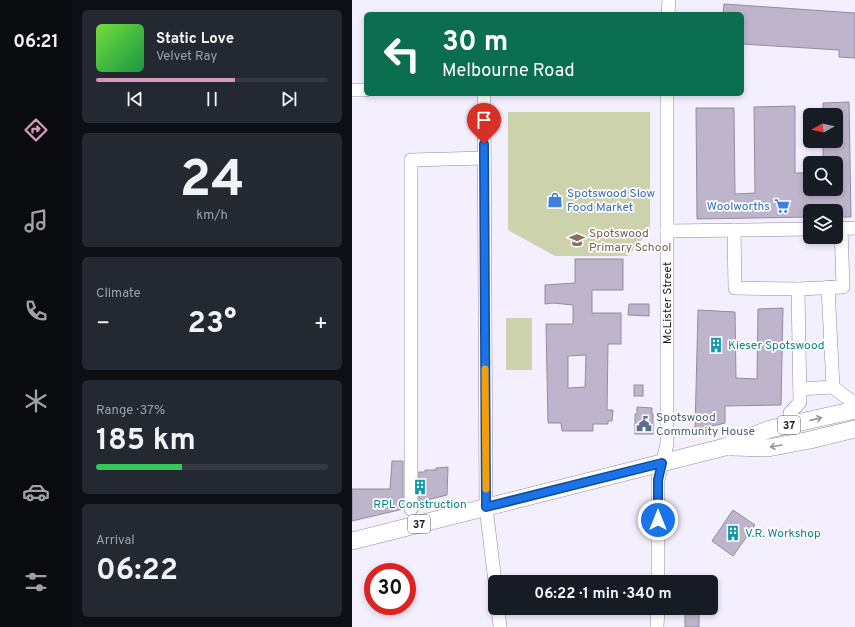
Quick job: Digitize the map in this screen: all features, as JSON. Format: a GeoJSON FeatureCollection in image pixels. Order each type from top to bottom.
{"type":"FeatureCollection","features":[{"type":"Feature","properties":{"kind":"main road","name":"37"},"geometry":{"type":"LineString","coordinates":[[352,541],[725,447],[770,430],[855,410]]}},
{"type":"Feature","properties":{"kind":"main road","name":"37"},"geometry":{"type":"LineString","coordinates":[[725,447],[768,448],[855,429]]}},
{"type":"Feature","properties":{"kind":"street"},"geometry":{"type":"LineString","coordinates":[[668,12],[669,0]]}},
{"type":"Feature","properties":{"kind":"street"},"geometry":{"type":"LineString","coordinates":[[352,90],[364,90]]}},
{"type":"Feature","properties":{"kind":"street"},"geometry":{"type":"LineString","coordinates":[[484,96],[486,507],[494,575]]}},
{"type":"Feature","properties":{"kind":"street","name":"McLister Street"},"geometry":{"type":"LineString","coordinates":[[658,575],[658,480],[667,444],[667,96]]}},
{"type":"Feature","properties":{"kind":"street"},"geometry":{"type":"LineString","coordinates":[[411,509],[411,160],[484,158]]}},
{"type":"Feature","properties":{"kind":"street"},"geometry":{"type":"LineString","coordinates":[[843,228],[855,228]]}},
{"type":"Feature","properties":{"kind":"street"},"geometry":{"type":"LineString","coordinates":[[667,231],[803,229]]}},
{"type":"Feature","properties":{"kind":"street"},"geometry":{"type":"LineString","coordinates":[[734,230],[735,288],[798,289],[843,287],[840,244]]}},
{"type":"Feature","properties":{"kind":"street"},"geometry":{"type":"LineString","coordinates":[[828,288],[833,387]]}},
{"type":"Feature","properties":{"kind":"street"},"geometry":{"type":"LineString","coordinates":[[790,413],[800,402],[798,289]]}},
{"type":"Feature","properties":{"kind":"street"},"geometry":{"type":"LineString","coordinates":[[800,389],[833,387],[855,404]]}},
{"type":"Feature","properties":{"kind":"street"},"geometry":{"type":"LineString","coordinates":[[499,615],[500,627]]}},
{"type":"Feature","properties":{"kind":"street"},"geometry":{"type":"LineString","coordinates":[[658,615],[658,627]]}},
{"type":"Feature","properties":{"kind":"green space"},"geometry":{"type":"Polygon","coordinates":[[[508,112],[650,112],[650,230],[628,256],[555,256],[508,230],[508,112]]]}},
{"type":"Feature","properties":{"kind":"green space"},"geometry":{"type":"Polygon","coordinates":[[[506,318],[532,318],[532,370],[506,370],[506,318]]]}},
{"type":"Feature","properties":{"kind":"building"},"geometry":{"type":"Polygon","coordinates":[[[724,4],[855,13],[855,58],[839,57],[839,50],[744,44],[744,12],[723,12],[724,4]]]}},
{"type":"Feature","properties":{"kind":"building"},"geometry":{"type":"Polygon","coordinates":[[[849,102],[851,217],[843,217],[843,204],[803,204],[803,217],[697,219],[696,108],[734,108],[735,194],[755,193],[754,107],[795,106],[795,173],[803,173],[803,196],[843,196],[843,156],[823,156],[823,148],[843,148],[843,108],[823,108],[823,103],[849,102]]]}},
{"type":"Feature","properties":{"kind":"building"},"geometry":{"type":"Polygon","coordinates":[[[575,259],[623,259],[623,290],[592,290],[592,313],[621,313],[621,344],[608,344],[607,410],[613,410],[612,421],[608,421],[608,424],[593,424],[593,431],[562,431],[561,423],[548,423],[546,324],[573,324],[573,305],[553,303],[545,304],[545,285],[575,283],[575,259]],[[586,355],[568,356],[568,388],[585,387],[586,355]]]}},
{"type":"Feature","properties":{"kind":"building"},"geometry":{"type":"Polygon","coordinates":[[[629,304],[649,304],[649,316],[628,315],[629,304]]]}},
{"type":"Feature","properties":{"kind":"building","name":"Kieser Spotswood"},"geometry":{"type":"Polygon","coordinates":[[[783,308],[781,405],[725,406],[725,423],[695,430],[698,310],[735,312],[736,378],[757,379],[758,309],[783,308]]]}},
{"type":"Feature","properties":{"kind":"building"},"geometry":{"type":"Polygon","coordinates":[[[634,385],[643,385],[643,396],[634,396],[634,385]]]}},
{"type":"Feature","properties":{"kind":"building","name":"Spotswood Community House"},"geometry":{"type":"Polygon","coordinates":[[[637,407],[652,408],[653,434],[635,434],[635,414],[637,414],[637,407]]]}},
{"type":"Feature","properties":{"kind":"building"},"geometry":{"type":"Polygon","coordinates":[[[392,461],[403,461],[403,509],[352,521],[352,489],[390,489],[392,461]]]}},
{"type":"Feature","properties":{"kind":"building"},"geometry":{"type":"Polygon","coordinates":[[[448,467],[447,495],[419,502],[419,472],[448,467]]]}},
{"type":"Feature","properties":{"kind":"building","name":"V.R. Workshop"},"geometry":{"type":"Polygon","coordinates":[[[733,510],[755,525],[733,556],[712,541],[733,510]]]}},
{"type":"Feature","properties":{"kind":"building"},"geometry":{"type":"Polygon","coordinates":[[[685,615],[699,615],[699,627],[685,627],[685,615]]]}},
{"type":"Feature","properties":{"kind":"slow traffic"},"geometry":{"type":"LineString","coordinates":[[485,369],[486,489]]}},
{"type":"Feature","properties":{"kind":"place","name":"Spotswood Slow Food Market"},"geometry":{"type":"Point","coordinates":[555,200]}},
{"type":"Feature","properties":{"kind":"place","name":"Woolworths"},"geometry":{"type":"Point","coordinates":[782,206]}},
{"type":"Feature","properties":{"kind":"place","name":"Spotswood Primary School"},"geometry":{"type":"Point","coordinates":[577,240]}},
{"type":"Feature","properties":{"kind":"place","name":"Kieser Spotswood"},"geometry":{"type":"Point","coordinates":[716,345]}},
{"type":"Feature","properties":{"kind":"place","name":"Spotswood Community House"},"geometry":{"type":"Point","coordinates":[644,424]}},
{"type":"Feature","properties":{"kind":"place","name":"RPL Construction"},"geometry":{"type":"Point","coordinates":[420,487]}},
{"type":"Feature","properties":{"kind":"place","name":"V.R. Workshop"},"geometry":{"type":"Point","coordinates":[733,533]}},
{"type":"Feature","properties":{"kind":"route"},"geometry":{"type":"LineString","coordinates":[[484,144],[486,507],[662,463],[658,480],[658,520]]}}]}
